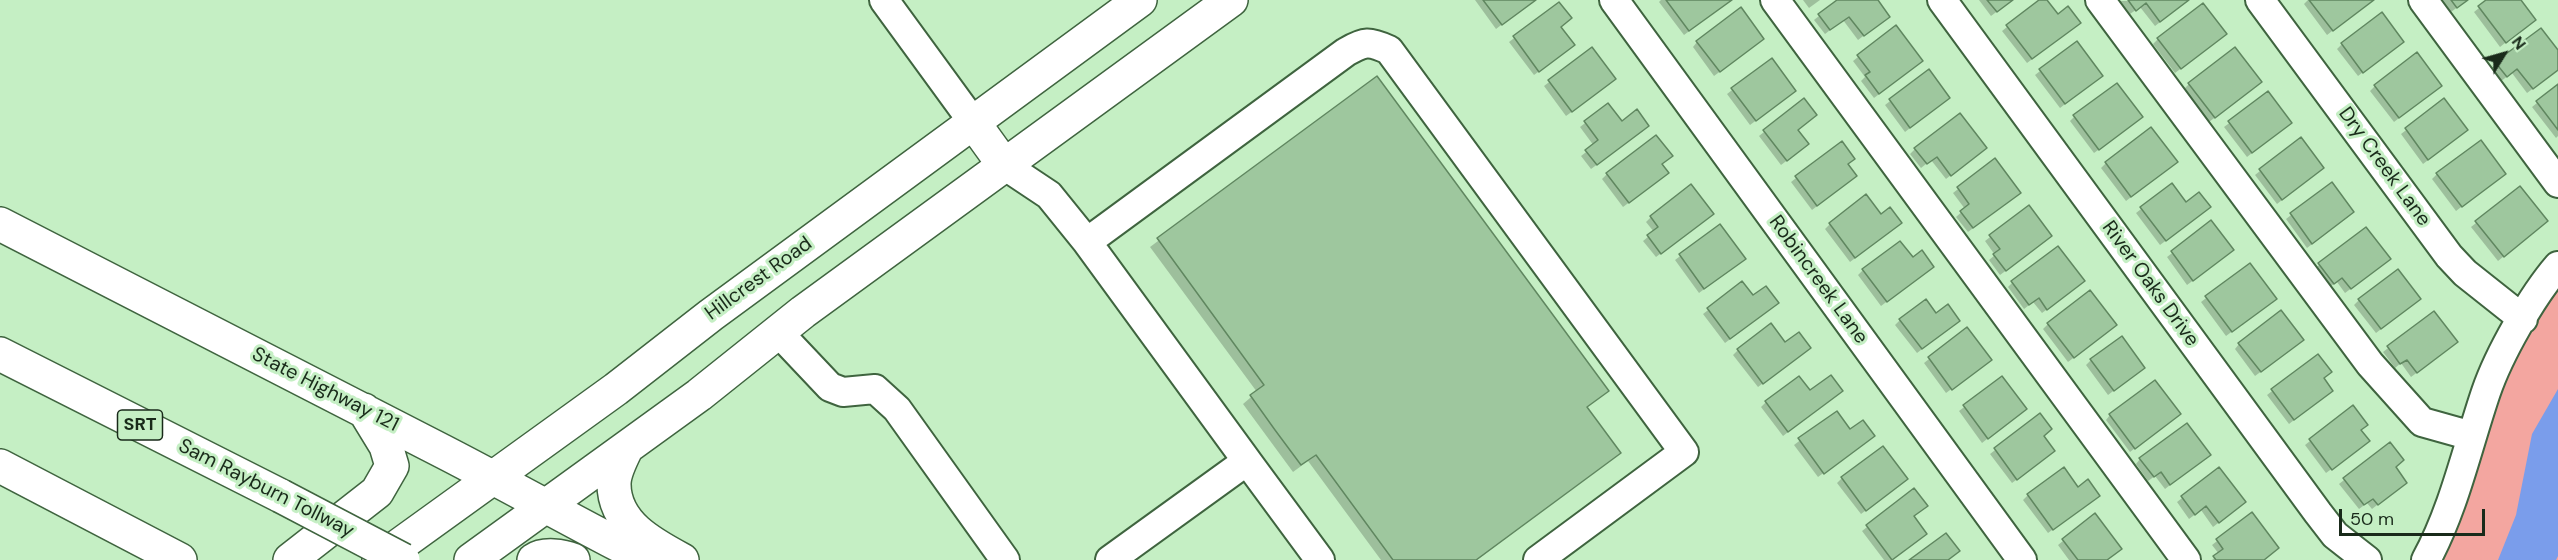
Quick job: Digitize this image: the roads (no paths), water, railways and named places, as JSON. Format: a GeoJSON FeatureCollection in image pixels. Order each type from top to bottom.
{"type":"FeatureCollection","features":[{"type":"Feature","properties":{"kind":"main road","name":"Hillcrest Road"},"geometry":{"type":"LineString","coordinates":[[379,560],[494,478],[1140,0]]}},
{"type":"Feature","properties":{"kind":"main road"},"geometry":{"type":"LineString","coordinates":[[471,560],[626,449],[778,332],[1231,0]]}},
{"type":"Feature","properties":{"kind":"main road"},"geometry":{"type":"LineString","coordinates":[[973,122],[1004,165]]}},
{"type":"Feature","properties":{"kind":"main road","name":"State Highway 121"},"geometry":{"type":"LineString","coordinates":[[0,224],[364,410],[494,478],[545,508],[648,560]]}},
{"type":"Feature","properties":{"kind":"main road","name":"Sam Rayburn Tollway"},"geometry":{"type":"LineString","coordinates":[[0,354],[403,560]]}},
{"type":"Feature","properties":{"kind":"main road"},"geometry":{"type":"LineString","coordinates":[[290,560],[377,492],[392,466],[386,446],[364,410]]}},
{"type":"Feature","properties":{"kind":"main road"},"geometry":{"type":"LineString","coordinates":[[626,449],[614,482],[616,501],[644,540],[682,560]]}},
{"type":"Feature","properties":{"kind":"main road"},"geometry":{"type":"LineString","coordinates":[[0,466],[180,560]]}},
{"type":"Feature","properties":{"kind":"main road"},"geometry":{"type":"LineString","coordinates":[[534,560],[538,557],[563,556],[573,560]]}},
{"type":"Feature","properties":{"kind":"street"},"geometry":{"type":"LineString","coordinates":[[884,0],[973,122]]}},
{"type":"Feature","properties":{"kind":"street","name":"Robincreek Lane"},"geometry":{"type":"LineString","coordinates":[[1614,0],[2022,560]]}},
{"type":"Feature","properties":{"kind":"street"},"geometry":{"type":"LineString","coordinates":[[1775,0],[2186,560]]}},
{"type":"Feature","properties":{"kind":"street","name":"River Oaks Drive"},"geometry":{"type":"LineString","coordinates":[[1942,0],[2318,513],[2335,535],[2367,560]]}},
{"type":"Feature","properties":{"kind":"street"},"geometry":{"type":"LineString","coordinates":[[2100,0],[2370,364],[2422,422],[2472,436]]}},
{"type":"Feature","properties":{"kind":"street","name":"Dry Creek Lane"},"geometry":{"type":"LineString","coordinates":[[2260,0],[2449,256],[2465,273],[2523,319]]}},
{"type":"Feature","properties":{"kind":"street"},"geometry":{"type":"LineString","coordinates":[[2423,0],[2558,183]]}},
{"type":"Feature","properties":{"kind":"street"},"geometry":{"type":"LineString","coordinates":[[1088,242],[1346,52],[1363,42],[1389,50],[1684,452],[1538,560]]}},
{"type":"Feature","properties":{"kind":"street"},"geometry":{"type":"LineString","coordinates":[[1004,165],[1049,195],[1088,242],[1320,560]]}},
{"type":"Feature","properties":{"kind":"street"},"geometry":{"type":"LineString","coordinates":[[2426,560],[2450,503],[2497,365],[2523,319],[2558,266]]}},
{"type":"Feature","properties":{"kind":"street"},"geometry":{"type":"LineString","coordinates":[[778,332],[830,387],[843,392],[875,389],[897,409],[1005,560]]}},
{"type":"Feature","properties":{"kind":"street"},"geometry":{"type":"LineString","coordinates":[[1110,560],[1247,461]]}},
{"type":"Feature","properties":{"kind":"water"},"geometry":{"type":"Polygon","coordinates":[[[2558,389],[2558,556],[2556,560],[2498,560],[2516,515],[2532,434],[2558,389]]]}}]}
